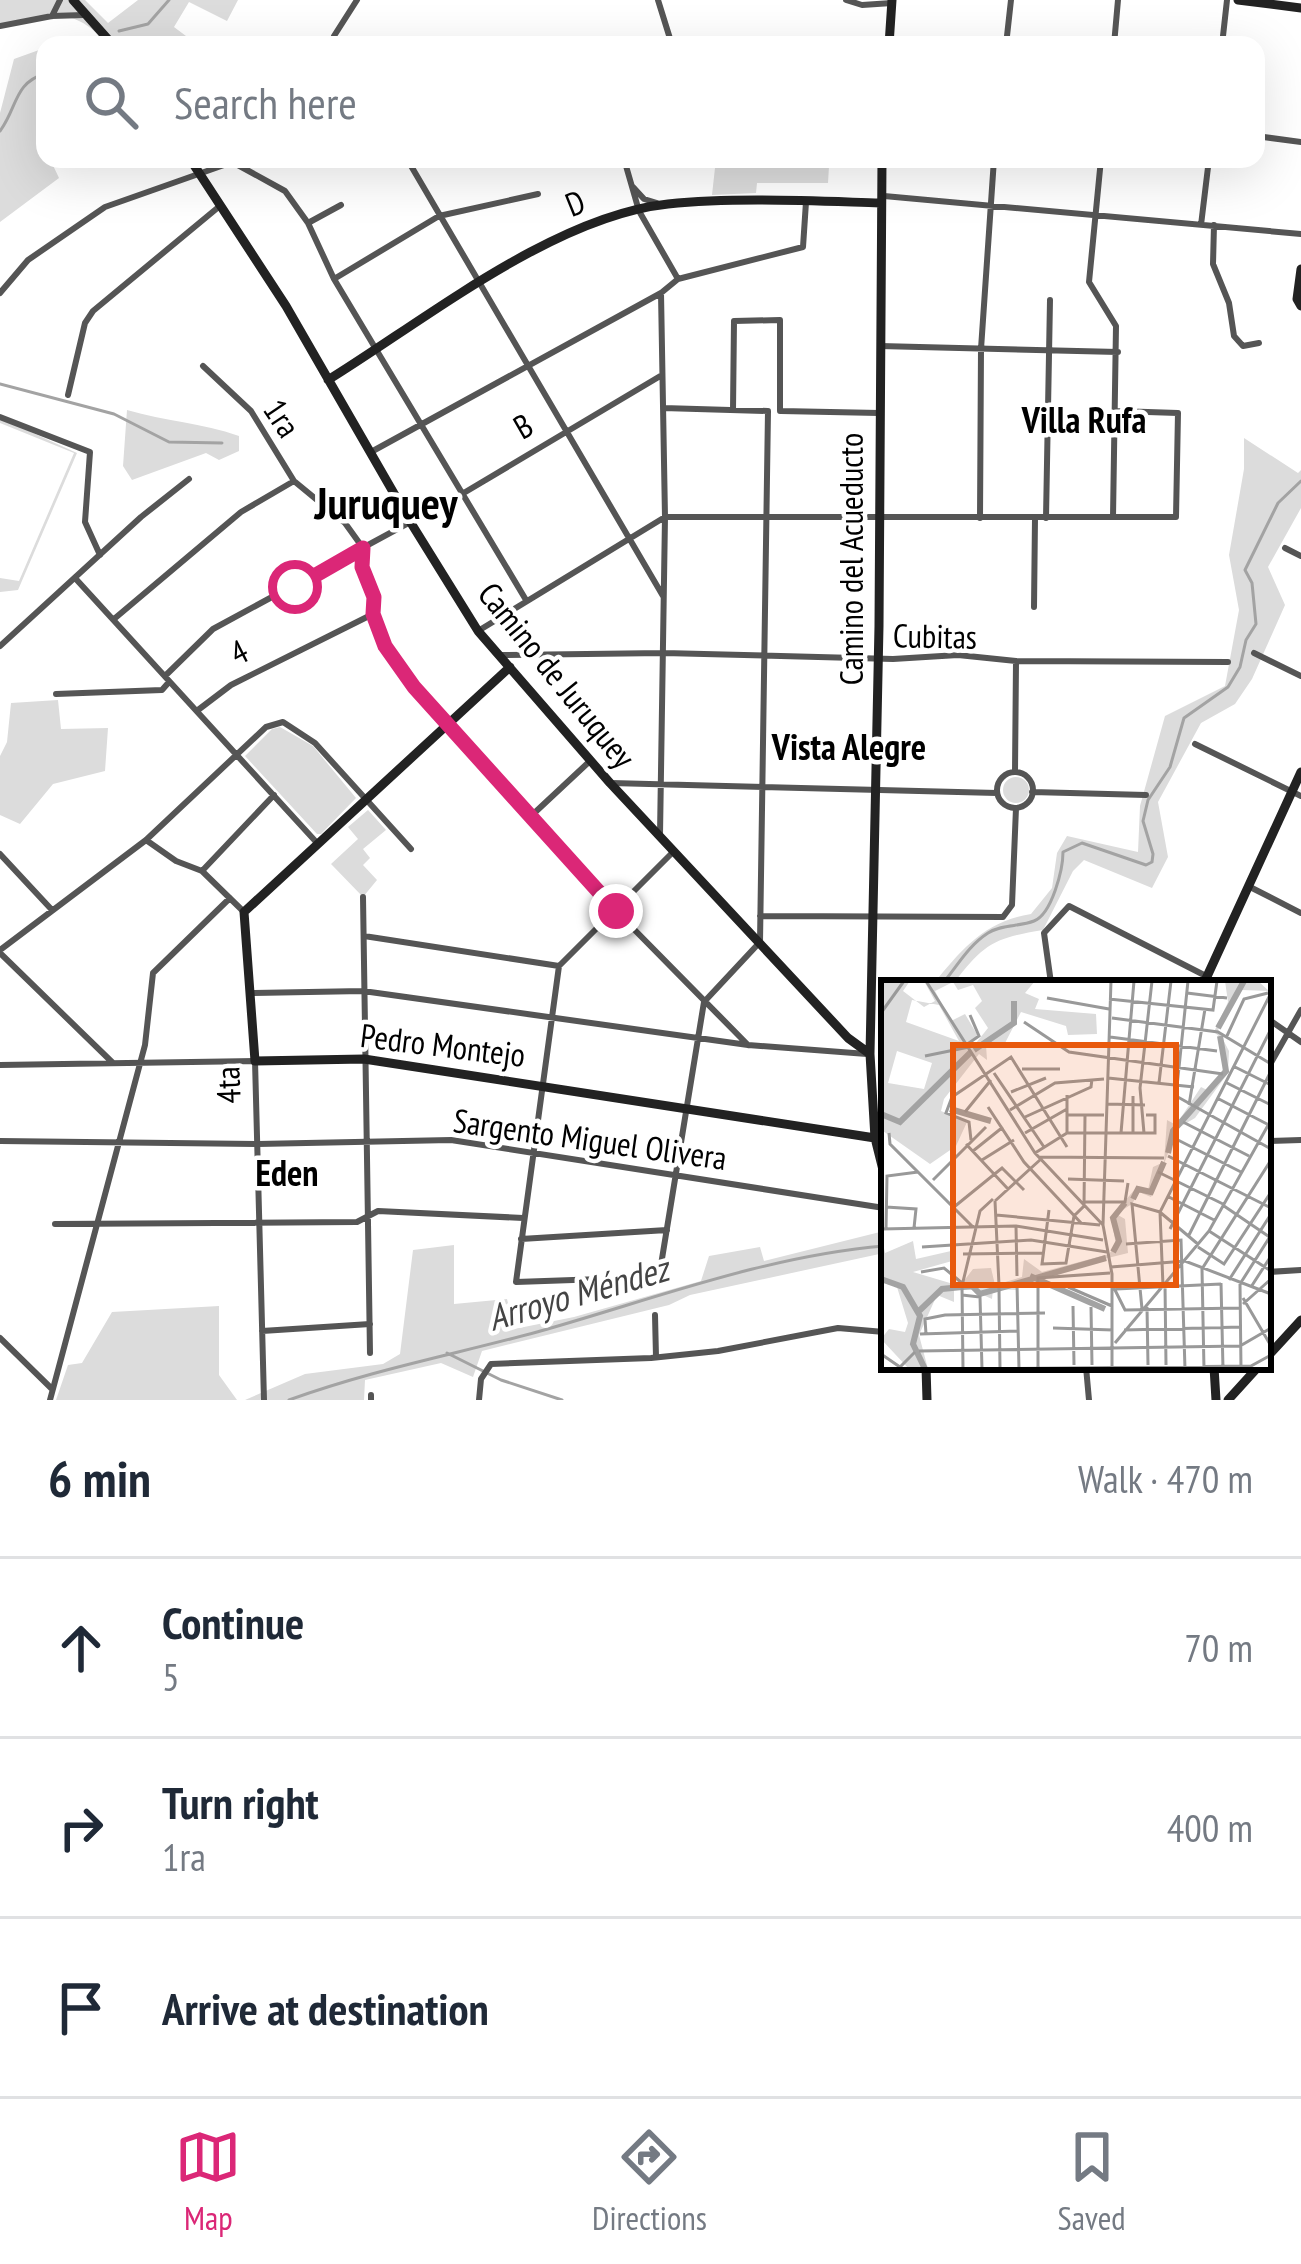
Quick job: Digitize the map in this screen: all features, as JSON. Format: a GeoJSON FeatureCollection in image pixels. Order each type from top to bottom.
{"type":"FeatureCollection","features":[{"type":"Feature","properties":{"kind":"street"},"geometry":{"type":"LineString","coordinates":[[52,16],[60,0]]}},
{"type":"Feature","properties":{"kind":"street"},"geometry":{"type":"LineString","coordinates":[[334,36],[357,0]]}},
{"type":"Feature","properties":{"kind":"street"},"geometry":{"type":"LineString","coordinates":[[658,0],[669,36]]}},
{"type":"Feature","properties":{"kind":"street"},"geometry":{"type":"LineString","coordinates":[[846,0],[862,5],[892,2],[890,36]]}},
{"type":"Feature","properties":{"kind":"street"},"geometry":{"type":"LineString","coordinates":[[1007,36],[1011,0]]}},
{"type":"Feature","properties":{"kind":"street"},"geometry":{"type":"LineString","coordinates":[[1115,36],[1118,0]]}},
{"type":"Feature","properties":{"kind":"street"},"geometry":{"type":"LineString","coordinates":[[1223,36],[1227,0]]}},
{"type":"Feature","properties":{"kind":"street"},"geometry":{"type":"LineString","coordinates":[[1238,0],[1301,8]]}},
{"type":"Feature","properties":{"kind":"street"},"geometry":{"type":"LineString","coordinates":[[76,1],[106,36]]}},
{"type":"Feature","properties":{"kind":"street"},"geometry":{"type":"LineString","coordinates":[[0,26],[88,15]]}},
{"type":"Feature","properties":{"kind":"street"},"geometry":{"type":"LineString","coordinates":[[1265,137],[1301,142]]}},
{"type":"Feature","properties":{"kind":"street","name":"Camino de Juruquey"},"geometry":{"type":"LineString","coordinates":[[196,168],[478,631],[673,852],[848,1038],[870,1054]]}},
{"type":"Feature","properties":{"kind":"street"},"geometry":{"type":"LineString","coordinates":[[0,293],[28,260],[105,207],[219,168]]}},
{"type":"Feature","properties":{"kind":"street"},"geometry":{"type":"LineString","coordinates":[[249,168],[285,191],[308,223],[334,279],[526,600]]}},
{"type":"Feature","properties":{"kind":"street"},"geometry":{"type":"LineString","coordinates":[[412,168],[663,596]]}},
{"type":"Feature","properties":{"kind":"street"},"geometry":{"type":"LineString","coordinates":[[625,168],[639,211],[678,279]]}},
{"type":"Feature","properties":{"kind":"street","name":"Camino del Acueducto"},"geometry":{"type":"LineString","coordinates":[[881,1163],[874,1138],[870,1054],[879,659],[882,168]]}},
{"type":"Feature","properties":{"kind":"street"},"geometry":{"type":"LineString","coordinates":[[980,518],[981,349],[993,168]]}},
{"type":"Feature","properties":{"kind":"street"},"geometry":{"type":"LineString","coordinates":[[1100,168],[1089,282],[1116,326],[1113,517]]}},
{"type":"Feature","properties":{"kind":"street"},"geometry":{"type":"LineString","coordinates":[[1201,225],[1208,168]]}},
{"type":"Feature","properties":{"kind":"street"},"geometry":{"type":"LineString","coordinates":[[626,175],[644,199],[666,204]]}},
{"type":"Feature","properties":{"kind":"street"},"geometry":{"type":"LineString","coordinates":[[334,279],[439,216],[538,194]]}},
{"type":"Feature","properties":{"kind":"street"},"geometry":{"type":"LineString","coordinates":[[880,199],[988,204],[1301,234]]}},
{"type":"Feature","properties":{"kind":"street","name":"D"},"geometry":{"type":"LineString","coordinates":[[328,380],[530,253],[592,224],[666,204],[880,199]]}},
{"type":"Feature","properties":{"kind":"street"},"geometry":{"type":"LineString","coordinates":[[371,452],[661,293],[678,279],[803,247],[806,202]]}},
{"type":"Feature","properties":{"kind":"street"},"geometry":{"type":"LineString","coordinates":[[68,395],[93,311],[221,205]]}},
{"type":"Feature","properties":{"kind":"street"},"geometry":{"type":"LineString","coordinates":[[308,223],[341,205]]}},
{"type":"Feature","properties":{"kind":"street"},"geometry":{"type":"LineString","coordinates":[[1214,226],[1213,264],[1229,302],[1234,336],[1243,346],[1258,344]]}},
{"type":"Feature","properties":{"kind":"street"},"geometry":{"type":"LineString","coordinates":[[1301,269],[1297,299],[1301,306]]}},
{"type":"Feature","properties":{"kind":"street"},"geometry":{"type":"LineString","coordinates":[[660,836],[665,518],[661,293]]}},
{"type":"Feature","properties":{"kind":"street"},"geometry":{"type":"LineString","coordinates":[[1046,518],[1050,300]]}},
{"type":"Feature","properties":{"kind":"street"},"geometry":{"type":"LineString","coordinates":[[733,410],[734,321],[780,320],[780,411]]}},
{"type":"Feature","properties":{"kind":"street"},"geometry":{"type":"LineString","coordinates":[[880,346],[1118,352]]}},
{"type":"Feature","properties":{"kind":"street","name":"1ra"},"geometry":{"type":"LineString","coordinates":[[203,366],[250,411],[294,481],[345,523],[363,548]]}},
{"type":"Feature","properties":{"kind":"street","name":"B"},"geometry":{"type":"LineString","coordinates":[[167,679],[213,629],[410,523],[662,375]]}},
{"type":"Feature","properties":{"kind":"street"},"geometry":{"type":"LineString","coordinates":[[663,408],[879,412]]}},
{"type":"Feature","properties":{"kind":"street"},"geometry":{"type":"LineString","coordinates":[[673,852],[560,966],[531,1152],[517,1282],[659,1277],[704,1002],[760,943],[768,411]]}},
{"type":"Feature","properties":{"kind":"street"},"geometry":{"type":"LineString","coordinates":[[478,631],[665,518],[1177,517],[1178,413],[1117,411]]}},
{"type":"Feature","properties":{"kind":"street"},"geometry":{"type":"LineString","coordinates":[[0,417],[90,452],[86,522],[100,555]]}},
{"type":"Feature","properties":{"kind":"street"},"geometry":{"type":"LineString","coordinates":[[0,646],[189,479]]}},
{"type":"Feature","properties":{"kind":"street"},"geometry":{"type":"LineString","coordinates":[[114,619],[241,512],[294,481]]}},
{"type":"Feature","properties":{"kind":"street"},"geometry":{"type":"LineString","coordinates":[[1034,607],[1035,518]]}},
{"type":"Feature","properties":{"kind":"street"},"geometry":{"type":"LineString","coordinates":[[363,548],[362,567],[385,646],[447,725],[530,817],[748,1045]]}},
{"type":"Feature","properties":{"kind":"street"},"geometry":{"type":"LineString","coordinates":[[1285,548],[1301,556]]}},
{"type":"Feature","properties":{"kind":"street"},"geometry":{"type":"LineString","coordinates":[[75,578],[318,844]]}},
{"type":"Feature","properties":{"kind":"street","name":"4"},"geometry":{"type":"LineString","coordinates":[[196,711],[231,686],[373,614]]}},
{"type":"Feature","properties":{"kind":"street"},"geometry":{"type":"LineString","coordinates":[[1254,652],[1301,676]]}},
{"type":"Feature","properties":{"kind":"street","name":"Cubitas"},"geometry":{"type":"LineString","coordinates":[[498,655],[664,653],[879,659],[958,655],[1016,661],[1228,662]]}},
{"type":"Feature","properties":{"kind":"street"},"geometry":{"type":"LineString","coordinates":[[1015,772],[1016,661]]}},
{"type":"Feature","properties":{"kind":"street"},"geometry":{"type":"LineString","coordinates":[[146,840],[176,861],[202,871],[244,912],[510,667]]}},
{"type":"Feature","properties":{"kind":"street"},"geometry":{"type":"LineString","coordinates":[[56,694],[162,690],[167,679]]}},
{"type":"Feature","properties":{"kind":"street"},"geometry":{"type":"LineString","coordinates":[[113,1063],[0,951],[146,840],[266,727],[284,722],[315,743],[411,849]]}},
{"type":"Feature","properties":{"kind":"street"},"geometry":{"type":"LineString","coordinates":[[1195,744],[1296,794]]}},
{"type":"Feature","properties":{"kind":"street"},"geometry":{"type":"LineString","coordinates":[[530,817],[591,760]]}},
{"type":"Feature","properties":{"kind":"street"},"geometry":{"type":"LineString","coordinates":[[1015,772],[1026,776],[1033,792],[1025,805],[1016,808],[1002,802],[998,793],[1004,776],[1015,772]]}},
{"type":"Feature","properties":{"kind":"street"},"geometry":{"type":"LineString","coordinates":[[1204,980],[1246,885],[1296,794],[1301,772]]}},
{"type":"Feature","properties":{"kind":"street"},"geometry":{"type":"LineString","coordinates":[[610,783],[998,793]]}},
{"type":"Feature","properties":{"kind":"street"},"geometry":{"type":"LineString","coordinates":[[1033,792],[1146,795]]}},
{"type":"Feature","properties":{"kind":"street"},"geometry":{"type":"LineString","coordinates":[[202,871],[274,795]]}},
{"type":"Feature","properties":{"kind":"street"},"geometry":{"type":"LineString","coordinates":[[760,916],[1003,917],[1012,905],[1016,808]]}},
{"type":"Feature","properties":{"kind":"street"},"geometry":{"type":"LineString","coordinates":[[0,854],[52,910]]}},
{"type":"Feature","properties":{"kind":"street"},"geometry":{"type":"LineString","coordinates":[[1246,885],[1301,913]]}},
{"type":"Feature","properties":{"kind":"street"},"geometry":{"type":"LineString","coordinates":[[363,897],[370,1353]]}},
{"type":"Feature","properties":{"kind":"street"},"geometry":{"type":"LineString","coordinates":[[50,1400],[140,1064],[153,973],[230,898]]}},
{"type":"Feature","properties":{"kind":"street"},"geometry":{"type":"LineString","coordinates":[[1051,980],[1044,933],[1069,906],[1202,980]]}},
{"type":"Feature","properties":{"kind":"street","name":"4ta"},"geometry":{"type":"LineString","coordinates":[[244,912],[255,1061],[264,1400]]}},
{"type":"Feature","properties":{"kind":"street"},"geometry":{"type":"LineString","coordinates":[[364,936],[560,966]]}},
{"type":"Feature","properties":{"kind":"street"},"geometry":{"type":"LineString","coordinates":[[250,993],[363,991],[748,1045],[870,1054]]}},
{"type":"Feature","properties":{"kind":"street"},"geometry":{"type":"LineString","coordinates":[[1271,1063],[1301,1010]]}},
{"type":"Feature","properties":{"kind":"street"},"geometry":{"type":"LineString","coordinates":[[1271,1021],[1301,1042]]}},
{"type":"Feature","properties":{"kind":"street","name":"Pedro Montejo"},"geometry":{"type":"LineString","coordinates":[[0,1066],[364,1059],[874,1138]]}},
{"type":"Feature","properties":{"kind":"street","name":"Sargento Miguel Olivera"},"geometry":{"type":"LineString","coordinates":[[0,1141],[451,1140],[881,1208]]}},
{"type":"Feature","properties":{"kind":"street"},"geometry":{"type":"LineString","coordinates":[[1271,1141],[1301,1140]]}},
{"type":"Feature","properties":{"kind":"street"},"geometry":{"type":"LineString","coordinates":[[55,1224],[357,1222],[379,1211],[524,1218]]}},
{"type":"Feature","properties":{"kind":"street"},"geometry":{"type":"LineString","coordinates":[[521,1240],[667,1230]]}},
{"type":"Feature","properties":{"kind":"street"},"geometry":{"type":"LineString","coordinates":[[1271,1272],[1301,1270]]}},
{"type":"Feature","properties":{"kind":"street"},"geometry":{"type":"LineString","coordinates":[[655,1315],[656,1357]]}},
{"type":"Feature","properties":{"kind":"street"},"geometry":{"type":"LineString","coordinates":[[1271,1353],[1301,1320]]}},
{"type":"Feature","properties":{"kind":"street"},"geometry":{"type":"LineString","coordinates":[[262,1331],[370,1324]]}},
{"type":"Feature","properties":{"kind":"street"},"geometry":{"type":"LineString","coordinates":[[479,1400],[481,1378],[491,1364],[718,1351],[824,1329],[881,1333]]}},
{"type":"Feature","properties":{"kind":"street"},"geometry":{"type":"LineString","coordinates":[[0,1338],[52,1389]]}},
{"type":"Feature","properties":{"kind":"street"},"geometry":{"type":"LineString","coordinates":[[926,1370],[927,1400]]}},
{"type":"Feature","properties":{"kind":"street"},"geometry":{"type":"LineString","coordinates":[[1086,1370],[1089,1400]]}},
{"type":"Feature","properties":{"kind":"street"},"geometry":{"type":"LineString","coordinates":[[1214,1370],[1216,1400]]}},
{"type":"Feature","properties":{"kind":"street"},"geometry":{"type":"LineString","coordinates":[[1230,1399],[1255,1370]]}},
{"type":"Feature","properties":{"kind":"shaded area"},"geometry":{"type":"Polygon","coordinates":[[[0,0],[85,0],[108,23],[138,0],[238,0],[227,21],[189,2],[174,27],[186,36],[99,36],[83,23],[59,16],[0,24],[0,0]]]}},
{"type":"Feature","properties":{"kind":"shaded area"},"geometry":{"type":"Polygon","coordinates":[[[36,51],[36,168],[54,168],[59,178],[0,222],[0,113],[14,59],[36,51]]]}},
{"type":"Feature","properties":{"kind":"shaded area"},"geometry":{"type":"Polygon","coordinates":[[[715,168],[829,168],[828,183],[757,183],[756,193],[712,195],[715,168]]]}},
{"type":"Feature","properties":{"kind":"shaded area"},"geometry":{"type":"Polygon","coordinates":[[[127,410],[239,436],[239,451],[219,460],[206,453],[132,480],[123,466],[127,410]]]}},
{"type":"Feature","properties":{"kind":"shaded area"},"geometry":{"type":"Polygon","coordinates":[[[0,418],[77,453],[18,590],[0,592],[0,578],[19,581],[74,453],[0,423],[0,418]]]}},
{"type":"Feature","properties":{"kind":"shaded area"},"geometry":{"type":"Polygon","coordinates":[[[1244,438],[1298,473],[1301,470],[1301,508],[1268,567],[1285,605],[1252,679],[1235,704],[1201,723],[1158,802],[1168,857],[1152,888],[1084,860],[1073,871],[1043,930],[992,944],[956,980],[937,980],[987,930],[1031,914],[1052,888],[1057,853],[1067,836],[1138,852],[1140,806],[1165,716],[1225,686],[1239,610],[1229,555],[1244,469],[1244,438]]]}},
{"type":"Feature","properties":{"kind":"shaded area"},"geometry":{"type":"Polygon","coordinates":[[[58,700],[61,729],[108,728],[105,771],[53,784],[20,824],[0,815],[0,756],[7,742],[11,703],[58,700]]]}},
{"type":"Feature","properties":{"kind":"shaded area"},"geometry":{"type":"Polygon","coordinates":[[[280,727],[313,746],[356,798],[321,834],[245,756],[280,727]]]}},
{"type":"Feature","properties":{"kind":"shaded area"},"geometry":{"type":"Polygon","coordinates":[[[1016,777],[1026,780],[1026,800],[1016,803],[1006,800],[1003,790],[1006,780],[1016,777]]]}},
{"type":"Feature","properties":{"kind":"shaded area"},"geometry":{"type":"Polygon","coordinates":[[[368,810],[386,830],[363,849],[370,858],[363,865],[377,880],[363,897],[331,864],[358,839],[348,827],[368,810]]]}},
{"type":"Feature","properties":{"kind":"shaded area"},"geometry":{"type":"Polygon","coordinates":[[[881,1232],[881,1254],[690,1295],[669,1305],[482,1351],[473,1377],[441,1363],[365,1380],[364,1400],[245,1400],[305,1374],[383,1364],[400,1354],[413,1250],[454,1245],[454,1304],[507,1299],[514,1329],[701,1281],[709,1256],[760,1247],[764,1261],[881,1232]]]}},
{"type":"Feature","properties":{"kind":"shaded area"},"geometry":{"type":"Polygon","coordinates":[[[219,1306],[219,1375],[237,1400],[56,1400],[68,1365],[82,1363],[112,1312],[219,1306]]]}},
{"type":"Feature","properties":{"kind":"waterway"},"geometry":{"type":"LineString","coordinates":[[119,31],[148,24],[169,0]]}},
{"type":"Feature","properties":{"kind":"waterway"},"geometry":{"type":"LineString","coordinates":[[0,131],[22,90],[36,78]]}},
{"type":"Feature","properties":{"kind":"waterway"},"geometry":{"type":"LineString","coordinates":[[0,384],[114,414],[169,442],[222,443]]}},
{"type":"Feature","properties":{"kind":"waterway","name":"Arroyo Méndez"},"geometry":{"type":"LineString","coordinates":[[945,980],[988,933],[1040,917],[1055,890],[1063,852],[1082,843],[1146,865],[1152,862],[1143,821],[1148,800],[1170,767],[1184,718],[1228,687],[1240,667],[1246,640],[1256,624],[1252,583],[1245,570],[1278,503],[1301,481]]}},
{"type":"Feature","properties":{"kind":"waterway","name":"Arroyo Méndez"},"geometry":{"type":"LineString","coordinates":[[289,1400],[752,1269],[881,1246]]}},
{"type":"Feature","properties":{"kind":"waterway"},"geometry":{"type":"LineString","coordinates":[[447,1353],[501,1380],[562,1400]]}},
{"type":"Feature","properties":{"kind":"district","name":"Villa Rufa"},"geometry":{"type":"Point","coordinates":[1084,420]}},
{"type":"Feature","properties":{"kind":"district","name":"Juruquey"},"geometry":{"type":"Point","coordinates":[386,503]}},
{"type":"Feature","properties":{"kind":"district","name":"Vista Alegre"},"geometry":{"type":"Point","coordinates":[849,747]}},
{"type":"Feature","properties":{"kind":"district","name":"Eden"},"geometry":{"type":"Point","coordinates":[287,1173]}},
{"type":"Feature","properties":{"kind":"route"},"geometry":{"type":"LineString","coordinates":[[295,587],[363,548],[362,567],[385,646],[414,687],[616,911]]}}]}
